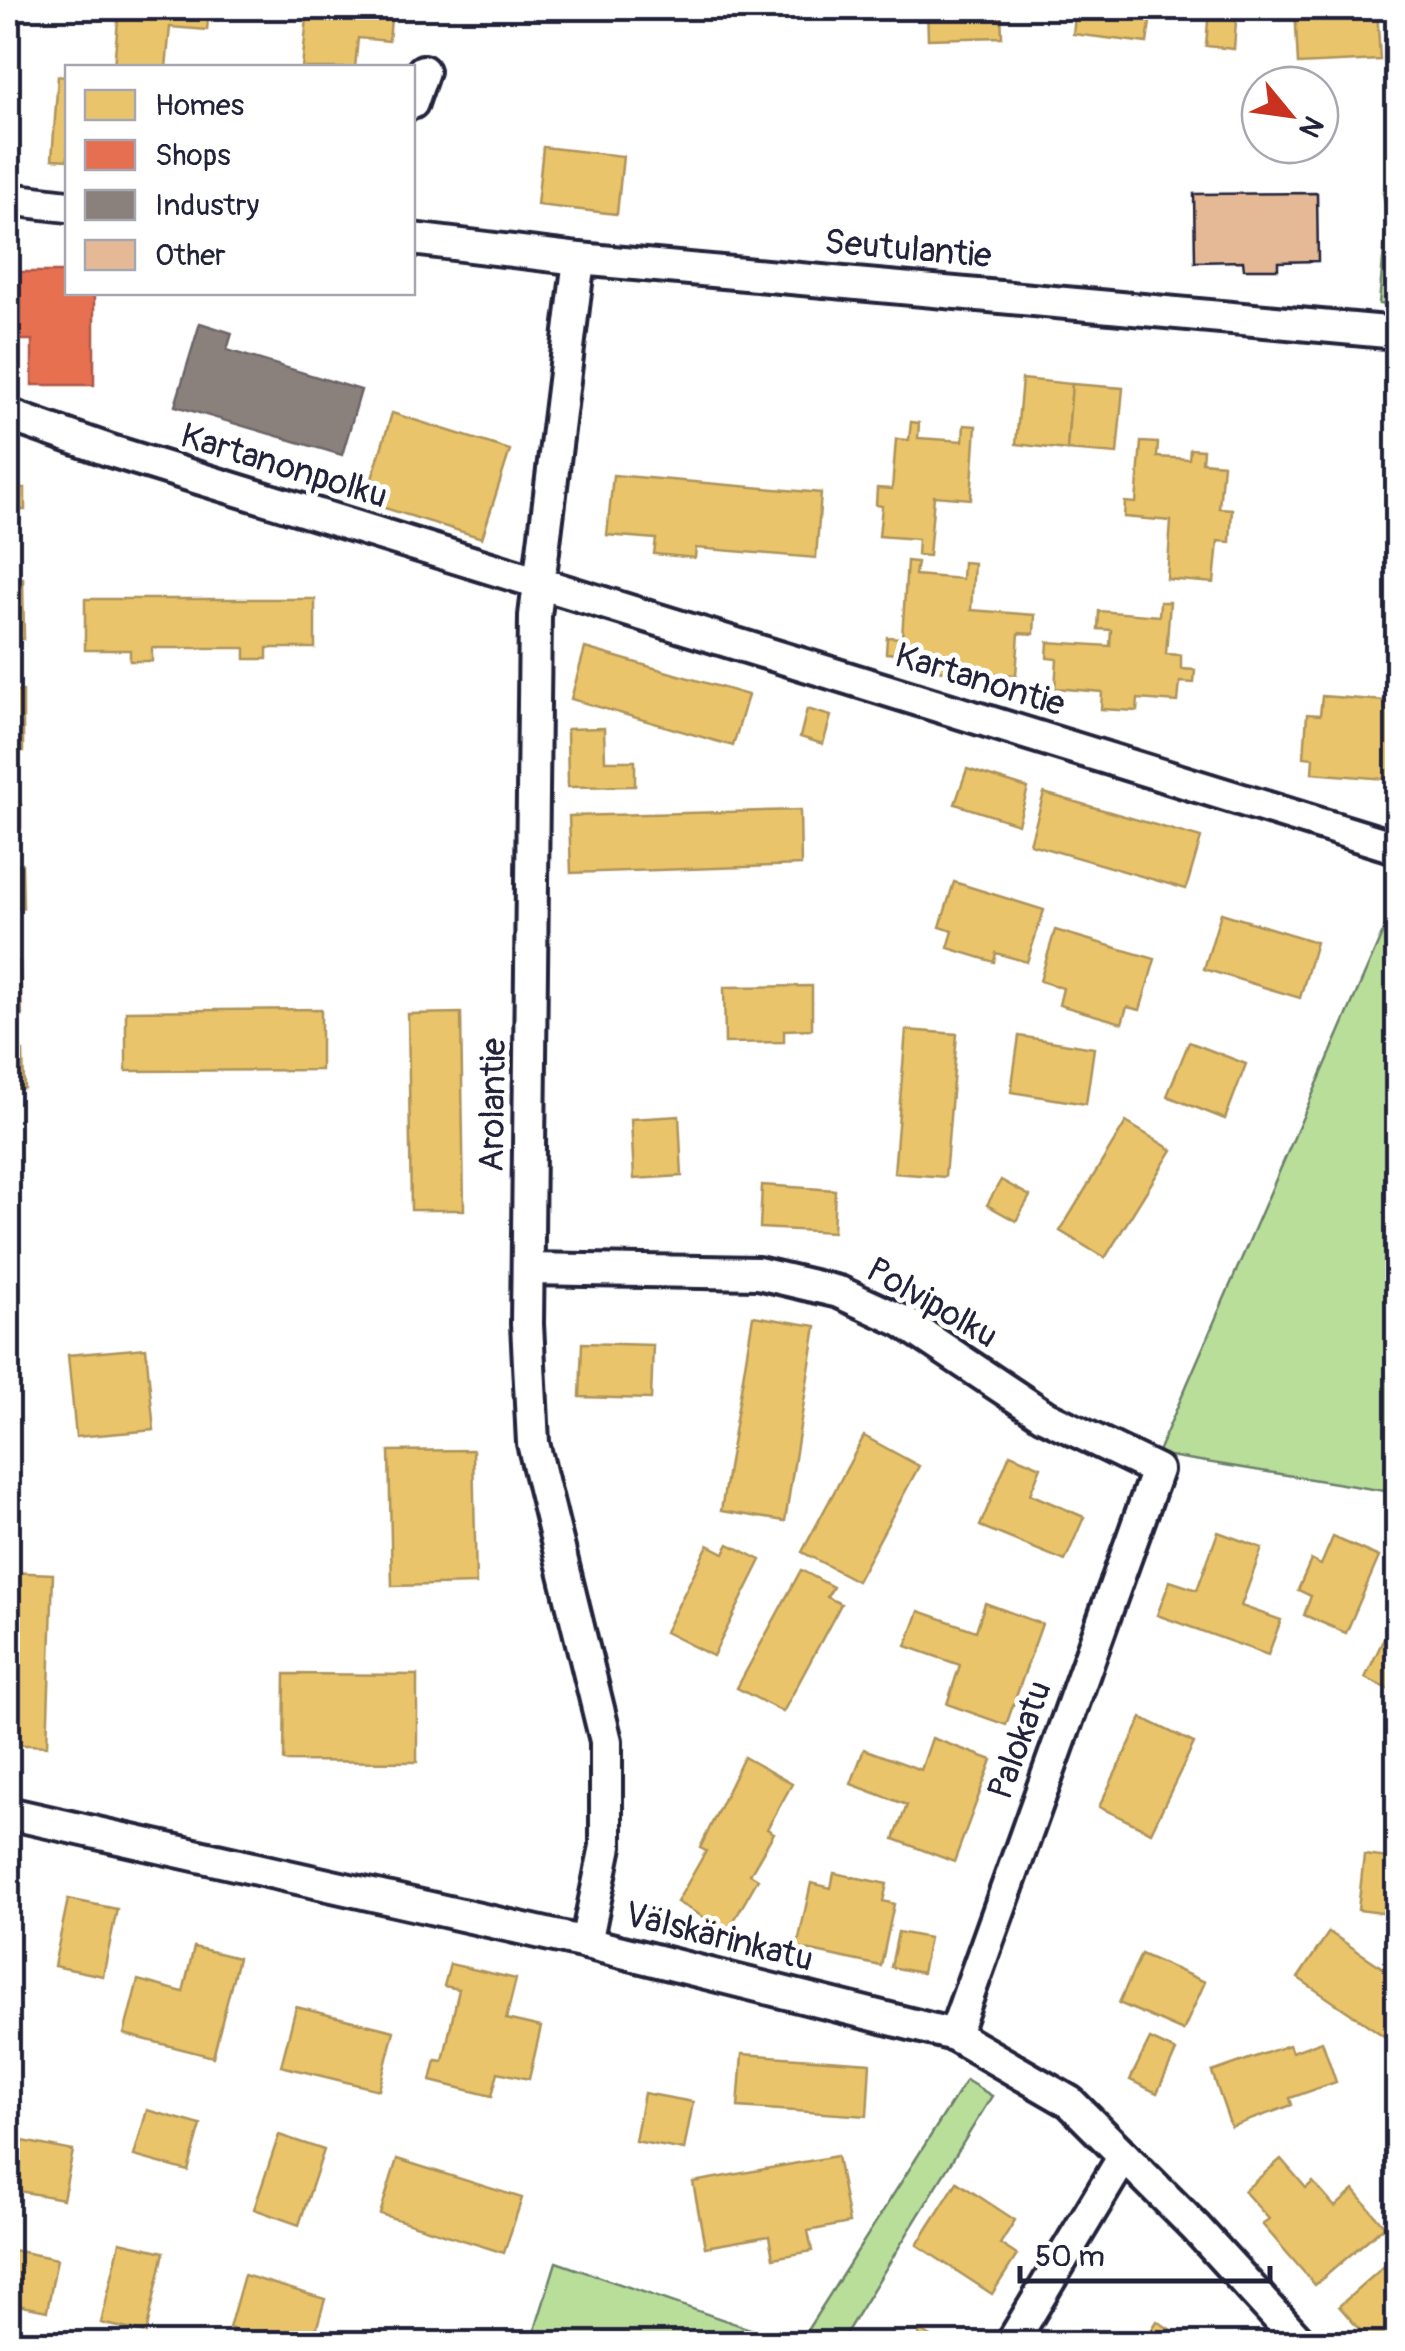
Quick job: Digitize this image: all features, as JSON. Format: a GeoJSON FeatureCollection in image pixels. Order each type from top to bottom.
{"type":"FeatureCollection","features":[{"type":"Feature","properties":{"kind":"street"},"geometry":{"type":"LineString","coordinates":[[415,94],[423,71]]}},
{"type":"Feature","properties":{"kind":"street"},"geometry":{"type":"LineString","coordinates":[[8,200],[65,206]]}},
{"type":"Feature","properties":{"kind":"street","name":"Seutulantie"},"geometry":{"type":"LineString","coordinates":[[415,239],[579,260],[1398,333]]}},
{"type":"Feature","properties":{"kind":"street","name":"Arolantie"},"geometry":{"type":"LineString","coordinates":[[579,260],[535,616],[528,1269],[533,1442],[606,1741],[606,1846],[586,1942]]}},
{"type":"Feature","properties":{"kind":"street","name":"Kartanonpolku"},"geometry":{"type":"LineString","coordinates":[[8,415],[540,584]]}},
{"type":"Feature","properties":{"kind":"street","name":"Kartanontie"},"geometry":{"type":"LineString","coordinates":[[540,584],[1398,848]]}},
{"type":"Feature","properties":{"kind":"street","name":"Polvipolku"},"geometry":{"type":"LineString","coordinates":[[528,1269],[758,1273],[839,1292],[902,1321],[1044,1415],[1158,1470]]}},
{"type":"Feature","properties":{"kind":"street","name":"Palokatu"},"geometry":{"type":"LineString","coordinates":[[954,2036],[1158,1470]]}},
{"type":"Feature","properties":{"kind":"street","name":"Välskärinkatu"},"geometry":{"type":"LineString","coordinates":[[8,1813],[586,1942],[954,2036],[1070,2102],[1302,2344]]}},
{"type":"Feature","properties":{"kind":"street"},"geometry":{"type":"LineString","coordinates":[[1011,2344],[1124,2156]]}},
{"type":"Feature","properties":{"kind":"green space"},"geometry":{"type":"Polygon","coordinates":[[[1383,192],[1397,194],[1397,306],[1379,304],[1387,215],[1383,192]]]}},
{"type":"Feature","properties":{"kind":"green space"},"geometry":{"type":"Polygon","coordinates":[[[1395,904],[1397,1493],[1157,1454],[1395,904]]]}},
{"type":"Feature","properties":{"kind":"green space"},"geometry":{"type":"Polygon","coordinates":[[[966,2080],[992,2096],[840,2343],[799,2343],[966,2080]]]}},
{"type":"Feature","properties":{"kind":"green space"},"geometry":{"type":"Polygon","coordinates":[[[556,2262],[791,2343],[531,2343],[556,2262]]]}},
{"type":"Feature","properties":{"kind":"building: Homes"},"geometry":{"type":"Polygon","coordinates":[[[119,8],[209,8],[207,30],[170,27],[166,65],[114,65],[119,8]]]}},
{"type":"Feature","properties":{"kind":"building: Homes"},"geometry":{"type":"Polygon","coordinates":[[[308,8],[392,8],[389,41],[358,38],[355,65],[302,65],[308,8]]]}},
{"type":"Feature","properties":{"kind":"building: Homes"},"geometry":{"type":"Polygon","coordinates":[[[927,8],[1001,8],[1002,37],[928,39],[927,8]]]}},
{"type":"Feature","properties":{"kind":"building: Homes"},"geometry":{"type":"Polygon","coordinates":[[[1076,8],[1152,8],[1147,43],[1073,34],[1076,8]]]}},
{"type":"Feature","properties":{"kind":"building: Homes"},"geometry":{"type":"Polygon","coordinates":[[[1209,8],[1237,8],[1234,49],[1206,46],[1209,8]]]}},
{"type":"Feature","properties":{"kind":"building: Homes"},"geometry":{"type":"Polygon","coordinates":[[[1295,8],[1377,8],[1380,60],[1298,64],[1295,8]]]}},
{"type":"Feature","properties":{"kind":"building: Homes"},"geometry":{"type":"Polygon","coordinates":[[[58,76],[65,77],[65,160],[52,159],[58,76]]]}},
{"type":"Feature","properties":{"kind":"building: Homes"},"geometry":{"type":"Polygon","coordinates":[[[543,147],[623,156],[617,214],[537,205],[543,147]]]}},
{"type":"Feature","properties":{"kind":"building: Homes"},"geometry":{"type":"Polygon","coordinates":[[[1022,379],[1072,384],[1067,450],[1016,444],[1022,379]]]}},
{"type":"Feature","properties":{"kind":"building: Homes"},"geometry":{"type":"Polygon","coordinates":[[[1072,384],[1123,388],[1117,454],[1067,450],[1072,384]]]}},
{"type":"Feature","properties":{"kind":"building: Homes"},"geometry":{"type":"Polygon","coordinates":[[[392,413],[510,450],[482,538],[365,502],[392,413]]]}},
{"type":"Feature","properties":{"kind":"building: Homes"},"geometry":{"type":"Polygon","coordinates":[[[911,422],[919,423],[918,438],[963,441],[964,425],[976,426],[971,499],[934,496],[929,556],[917,555],[918,539],[879,536],[882,506],[876,505],[877,488],[892,489],[896,439],[909,440],[911,422]]]}},
{"type":"Feature","properties":{"kind":"building: Homes"},"geometry":{"type":"Polygon","coordinates":[[[1141,442],[1158,443],[1157,457],[1189,459],[1190,449],[1203,450],[1202,462],[1223,464],[1219,508],[1232,509],[1230,542],[1218,541],[1214,583],[1167,579],[1171,521],[1124,517],[1125,502],[1136,503],[1141,442]]]}},
{"type":"Feature","properties":{"kind":"building: Homes"},"geometry":{"type":"Polygon","coordinates":[[[613,475],[821,493],[816,558],[696,548],[695,558],[654,554],[656,539],[607,535],[613,475]]]}},
{"type":"Feature","properties":{"kind":"building: Homes"},"geometry":{"type":"Polygon","coordinates":[[[8,488],[25,488],[25,510],[11,510],[13,578],[23,578],[24,639],[10,639],[11,692],[23,691],[23,751],[11,751],[11,806],[21,805],[21,828],[8,828],[8,488]]]}},
{"type":"Feature","properties":{"kind":"building: Homes"},"geometry":{"type":"Polygon","coordinates":[[[1398,525],[1398,587],[1391,586],[1398,525]]]}},
{"type":"Feature","properties":{"kind":"building: Homes"},"geometry":{"type":"Polygon","coordinates":[[[907,561],[917,562],[915,575],[962,579],[963,562],[974,563],[971,610],[1035,615],[1034,634],[1019,633],[1016,675],[933,670],[934,657],[886,653],[887,637],[902,638],[907,561]]]}},
{"type":"Feature","properties":{"kind":"building: Homes"},"geometry":{"type":"Polygon","coordinates":[[[85,599],[315,599],[315,648],[267,648],[267,659],[245,659],[245,648],[152,648],[152,661],[130,661],[130,650],[85,650],[85,599]]]}},
{"type":"Feature","properties":{"kind":"building: Homes"},"geometry":{"type":"Polygon","coordinates":[[[1160,602],[1170,602],[1166,654],[1181,655],[1181,669],[1195,670],[1194,683],[1180,682],[1178,702],[1138,699],[1137,711],[1101,709],[1102,692],[1055,688],[1057,659],[1047,658],[1048,642],[1110,646],[1111,630],[1098,629],[1099,611],[1159,616],[1160,602]]]}},
{"type":"Feature","properties":{"kind":"building: Homes"},"geometry":{"type":"Polygon","coordinates":[[[585,648],[748,695],[733,746],[571,699],[585,648]]]}},
{"type":"Feature","properties":{"kind":"building: Homes"},"geometry":{"type":"Polygon","coordinates":[[[1322,696],[1398,702],[1398,780],[1312,773],[1313,758],[1304,757],[1307,714],[1320,715],[1322,696]]]}},
{"type":"Feature","properties":{"kind":"building: Homes"},"geometry":{"type":"Polygon","coordinates":[[[807,709],[831,716],[823,744],[800,737],[807,709]]]}},
{"type":"Feature","properties":{"kind":"building: Homes"},"geometry":{"type":"Polygon","coordinates":[[[604,728],[605,761],[635,761],[635,786],[568,787],[567,729],[604,728]]]}},
{"type":"Feature","properties":{"kind":"building: Homes"},"geometry":{"type":"Polygon","coordinates":[[[967,769],[1028,788],[1018,824],[955,804],[967,769]]]}},
{"type":"Feature","properties":{"kind":"building: Homes"},"geometry":{"type":"Polygon","coordinates":[[[1044,793],[1201,838],[1186,889],[1030,844],[1044,793]]]}},
{"type":"Feature","properties":{"kind":"building: Homes"},"geometry":{"type":"Polygon","coordinates":[[[800,810],[801,865],[571,873],[569,816],[800,810]]]}},
{"type":"Feature","properties":{"kind":"building: Homes"},"geometry":{"type":"Polygon","coordinates":[[[22,864],[23,908],[12,908],[13,961],[20,961],[22,1017],[9,1017],[10,1052],[23,1051],[24,1088],[8,1089],[8,865],[22,864]]]}},
{"type":"Feature","properties":{"kind":"building: Homes"},"geometry":{"type":"Polygon","coordinates":[[[954,882],[1044,910],[1027,962],[996,953],[994,962],[948,948],[953,931],[940,927],[954,882]]]}},
{"type":"Feature","properties":{"kind":"building: Homes"},"geometry":{"type":"Polygon","coordinates":[[[1221,913],[1316,942],[1300,998],[1204,969],[1221,913]]]}},
{"type":"Feature","properties":{"kind":"building: Homes"},"geometry":{"type":"Polygon","coordinates":[[[1055,930],[1155,959],[1140,1010],[1127,1007],[1122,1023],[1059,1005],[1063,988],[1040,981],[1055,930]]]}},
{"type":"Feature","properties":{"kind":"building: Homes"},"geometry":{"type":"Polygon","coordinates":[[[812,986],[812,1029],[784,1030],[784,1042],[725,1043],[724,987],[812,986]]]}},
{"type":"Feature","properties":{"kind":"building: Homes"},"geometry":{"type":"Polygon","coordinates":[[[321,1009],[321,1070],[126,1071],[126,1011],[321,1009]]]}},
{"type":"Feature","properties":{"kind":"building: Homes"},"geometry":{"type":"Polygon","coordinates":[[[461,1013],[464,1210],[411,1210],[408,1014],[461,1013]]]}},
{"type":"Feature","properties":{"kind":"building: Homes"},"geometry":{"type":"Polygon","coordinates":[[[906,1030],[957,1034],[945,1177],[894,1173],[906,1030]]]}},
{"type":"Feature","properties":{"kind":"building: Homes"},"geometry":{"type":"Polygon","coordinates":[[[1019,1036],[1094,1048],[1086,1104],[1011,1092],[1019,1036]]]}},
{"type":"Feature","properties":{"kind":"building: Homes"},"geometry":{"type":"Polygon","coordinates":[[[1189,1042],[1246,1064],[1225,1119],[1167,1096],[1189,1042]]]}},
{"type":"Feature","properties":{"kind":"building: Homes"},"geometry":{"type":"Polygon","coordinates":[[[679,1116],[682,1176],[634,1179],[631,1119],[679,1116]]]}},
{"type":"Feature","properties":{"kind":"building: Homes"},"geometry":{"type":"Polygon","coordinates":[[[1126,1122],[1172,1150],[1105,1258],[1060,1231],[1126,1122]]]}},
{"type":"Feature","properties":{"kind":"building: Homes"},"geometry":{"type":"Polygon","coordinates":[[[1001,1180],[1030,1196],[1016,1221],[987,1205],[1001,1180]]]}},
{"type":"Feature","properties":{"kind":"building: Homes"},"geometry":{"type":"Polygon","coordinates":[[[762,1185],[835,1190],[833,1232],[760,1228],[762,1185]]]}},
{"type":"Feature","properties":{"kind":"building: Homes"},"geometry":{"type":"Polygon","coordinates":[[[753,1316],[816,1326],[785,1521],[721,1511],[753,1316]]]}},
{"type":"Feature","properties":{"kind":"building: Homes"},"geometry":{"type":"Polygon","coordinates":[[[582,1343],[653,1345],[651,1399],[580,1397],[582,1343]]]}},
{"type":"Feature","properties":{"kind":"building: Homes"},"geometry":{"type":"Polygon","coordinates":[[[146,1348],[154,1430],[76,1437],[68,1355],[146,1348]]]}},
{"type":"Feature","properties":{"kind":"building: Homes"},"geometry":{"type":"Polygon","coordinates":[[[864,1436],[919,1466],[857,1581],[802,1552],[864,1436]]]}},
{"type":"Feature","properties":{"kind":"building: Homes"},"geometry":{"type":"Polygon","coordinates":[[[473,1450],[476,1584],[392,1586],[389,1451],[473,1450]]]}},
{"type":"Feature","properties":{"kind":"building: Homes"},"geometry":{"type":"Polygon","coordinates":[[[1010,1454],[1041,1467],[1030,1494],[1084,1517],[1065,1561],[980,1526],[1010,1454]]]}},
{"type":"Feature","properties":{"kind":"building: Homes"},"geometry":{"type":"Polygon","coordinates":[[[1218,1532],[1262,1548],[1241,1606],[1281,1620],[1268,1655],[1157,1615],[1170,1581],[1197,1590],[1218,1532]]]}},
{"type":"Feature","properties":{"kind":"building: Homes"},"geometry":{"type":"Polygon","coordinates":[[[1333,1537],[1379,1557],[1346,1633],[1304,1615],[1311,1596],[1298,1590],[1311,1560],[1321,1565],[1333,1537]]]}},
{"type":"Feature","properties":{"kind":"building: Homes"},"geometry":{"type":"Polygon","coordinates":[[[729,1544],[761,1560],[713,1656],[665,1632],[708,1545],[724,1553],[729,1544]]]}},
{"type":"Feature","properties":{"kind":"building: Homes"},"geometry":{"type":"Polygon","coordinates":[[[801,1570],[833,1587],[827,1597],[841,1604],[783,1712],[737,1688],[801,1570]]]}},
{"type":"Feature","properties":{"kind":"building: Homes"},"geometry":{"type":"Polygon","coordinates":[[[8,1572],[53,1574],[47,1746],[8,1744],[8,1572]]]}},
{"type":"Feature","properties":{"kind":"building: Homes"},"geometry":{"type":"Polygon","coordinates":[[[985,1603],[1042,1624],[1006,1725],[947,1704],[960,1665],[906,1646],[919,1611],[976,1631],[985,1603]]]}},
{"type":"Feature","properties":{"kind":"building: Homes"},"geometry":{"type":"Polygon","coordinates":[[[1398,1609],[1398,1694],[1365,1678],[1398,1609]]]}},
{"type":"Feature","properties":{"kind":"building: Homes"},"geometry":{"type":"Polygon","coordinates":[[[285,1674],[417,1675],[417,1762],[284,1761],[285,1674]]]}},
{"type":"Feature","properties":{"kind":"building: Homes"},"geometry":{"type":"Polygon","coordinates":[[[1142,1718],[1194,1743],[1151,1832],[1099,1807],[1142,1718]]]}},
{"type":"Feature","properties":{"kind":"building: Homes"},"geometry":{"type":"Polygon","coordinates":[[[932,1738],[992,1760],[954,1862],[894,1839],[907,1805],[851,1784],[864,1749],[921,1770],[932,1738]]]}},
{"type":"Feature","properties":{"kind":"building: Homes"},"geometry":{"type":"Polygon","coordinates":[[[744,1757],[792,1784],[767,1829],[774,1833],[750,1874],[758,1879],[728,1931],[677,1902],[706,1851],[700,1848],[744,1757]]]}},
{"type":"Feature","properties":{"kind":"building: Homes"},"geometry":{"type":"Polygon","coordinates":[[[1364,1855],[1398,1859],[1398,1915],[1358,1910],[1364,1855]]]}},
{"type":"Feature","properties":{"kind":"building: Homes"},"geometry":{"type":"Polygon","coordinates":[[[834,1873],[887,1884],[883,1901],[894,1904],[881,1966],[797,1948],[811,1883],[831,1888],[834,1873]]]}},
{"type":"Feature","properties":{"kind":"building: Homes"},"geometry":{"type":"Polygon","coordinates":[[[68,1899],[117,1909],[103,1976],[54,1966],[68,1899]]]}},
{"type":"Feature","properties":{"kind":"building: Homes"},"geometry":{"type":"Polygon","coordinates":[[[898,1932],[929,1938],[922,1973],[891,1967],[898,1932]]]}},
{"type":"Feature","properties":{"kind":"building: Homes"},"geometry":{"type":"Polygon","coordinates":[[[1329,1932],[1398,1978],[1398,2022],[1387,2038],[1298,1978],[1329,1932]]]}},
{"type":"Feature","properties":{"kind":"building: Homes"},"geometry":{"type":"Polygon","coordinates":[[[194,1947],[238,1958],[213,2057],[124,2034],[138,1980],[183,1992],[194,1947]]]}},
{"type":"Feature","properties":{"kind":"building: Homes"},"geometry":{"type":"Polygon","coordinates":[[[1141,1954],[1205,1982],[1183,2031],[1119,2003],[1141,1954]]]}},
{"type":"Feature","properties":{"kind":"building: Homes"},"geometry":{"type":"Polygon","coordinates":[[[450,1964],[516,1979],[506,2019],[541,2027],[529,2079],[498,2072],[492,2096],[431,2081],[436,2060],[443,2061],[459,1989],[444,1986],[450,1964]]]}},
{"type":"Feature","properties":{"kind":"building: Homes"},"geometry":{"type":"Polygon","coordinates":[[[296,2007],[394,2031],[379,2090],[281,2066],[296,2007]]]}},
{"type":"Feature","properties":{"kind":"building: Homes"},"geometry":{"type":"Polygon","coordinates":[[[1150,2039],[1176,2051],[1157,2093],[1130,2080],[1150,2039]]]}},
{"type":"Feature","properties":{"kind":"building: Homes"},"geometry":{"type":"Polygon","coordinates":[[[1322,2041],[1336,2082],[1290,2098],[1292,2105],[1231,2127],[1212,2072],[1289,2045],[1292,2052],[1322,2041]]]}},
{"type":"Feature","properties":{"kind":"building: Homes"},"geometry":{"type":"Polygon","coordinates":[[[742,2054],[870,2063],[867,2116],[738,2107],[742,2054]]]}},
{"type":"Feature","properties":{"kind":"building: Homes"},"geometry":{"type":"Polygon","coordinates":[[[644,2093],[693,2102],[684,2150],[635,2141],[644,2093]]]}},
{"type":"Feature","properties":{"kind":"building: Homes"},"geometry":{"type":"Polygon","coordinates":[[[147,2110],[201,2125],[188,2171],[134,2156],[147,2110]]]}},
{"type":"Feature","properties":{"kind":"building: Homes"},"geometry":{"type":"Polygon","coordinates":[[[279,2135],[324,2150],[299,2225],[254,2209],[279,2135]]]}},
{"type":"Feature","properties":{"kind":"building: Homes"},"geometry":{"type":"Polygon","coordinates":[[[8,2138],[73,2151],[63,2199],[8,2189],[8,2138]]]}},
{"type":"Feature","properties":{"kind":"building: Homes"},"geometry":{"type":"Polygon","coordinates":[[[837,2156],[849,2223],[808,2231],[812,2251],[773,2258],[769,2236],[705,2247],[693,2182],[837,2156]]]}},
{"type":"Feature","properties":{"kind":"building: Homes"},"geometry":{"type":"Polygon","coordinates":[[[397,2159],[522,2198],[504,2253],[380,2214],[397,2159]]]}},
{"type":"Feature","properties":{"kind":"building: Homes"},"geometry":{"type":"Polygon","coordinates":[[[1281,2159],[1306,2188],[1313,2182],[1335,2207],[1354,2190],[1384,2226],[1315,2285],[1262,2224],[1269,2219],[1244,2191],[1281,2159]]]}},
{"type":"Feature","properties":{"kind":"building: Homes"},"geometry":{"type":"Polygon","coordinates":[[[957,2182],[1015,2220],[1000,2244],[1017,2255],[992,2294],[917,2245],[957,2182]]]}},
{"type":"Feature","properties":{"kind":"building: Homes"},"geometry":{"type":"Polygon","coordinates":[[[120,2242],[164,2252],[146,2333],[101,2323],[120,2242]]]}},
{"type":"Feature","properties":{"kind":"building: Homes"},"geometry":{"type":"Polygon","coordinates":[[[8,2249],[57,2259],[47,2311],[8,2303],[8,2249]]]}},
{"type":"Feature","properties":{"kind":"building: Homes"},"geometry":{"type":"Polygon","coordinates":[[[1398,2254],[1398,2344],[1372,2344],[1339,2306],[1398,2254]]]}},
{"type":"Feature","properties":{"kind":"building: Homes"},"geometry":{"type":"Polygon","coordinates":[[[244,2275],[325,2299],[312,2344],[280,2344],[229,2328],[244,2275]]]}},
{"type":"Feature","properties":{"kind":"building: Homes"},"geometry":{"type":"Polygon","coordinates":[[[1157,2321],[1193,2344],[1143,2344],[1157,2321]]]}},
{"type":"Feature","properties":{"kind":"building: Homes"},"geometry":{"type":"Polygon","coordinates":[[[921,2331],[943,2344],[913,2344],[921,2331]]]}},
{"type":"Feature","properties":{"kind":"building: Shops"},"geometry":{"type":"Polygon","coordinates":[[[8,272],[65,272],[65,295],[94,295],[94,385],[32,385],[32,340],[8,340],[8,272]]]}},
{"type":"Feature","properties":{"kind":"building: Industry"},"geometry":{"type":"Polygon","coordinates":[[[200,323],[232,333],[227,350],[361,390],[342,455],[175,406],[200,323]]]}},
{"type":"Feature","properties":{"kind":"building: Other"},"geometry":{"type":"Polygon","coordinates":[[[1317,193],[1318,261],[1278,262],[1278,269],[1244,269],[1243,261],[1195,262],[1194,194],[1317,193]]]}}]}
